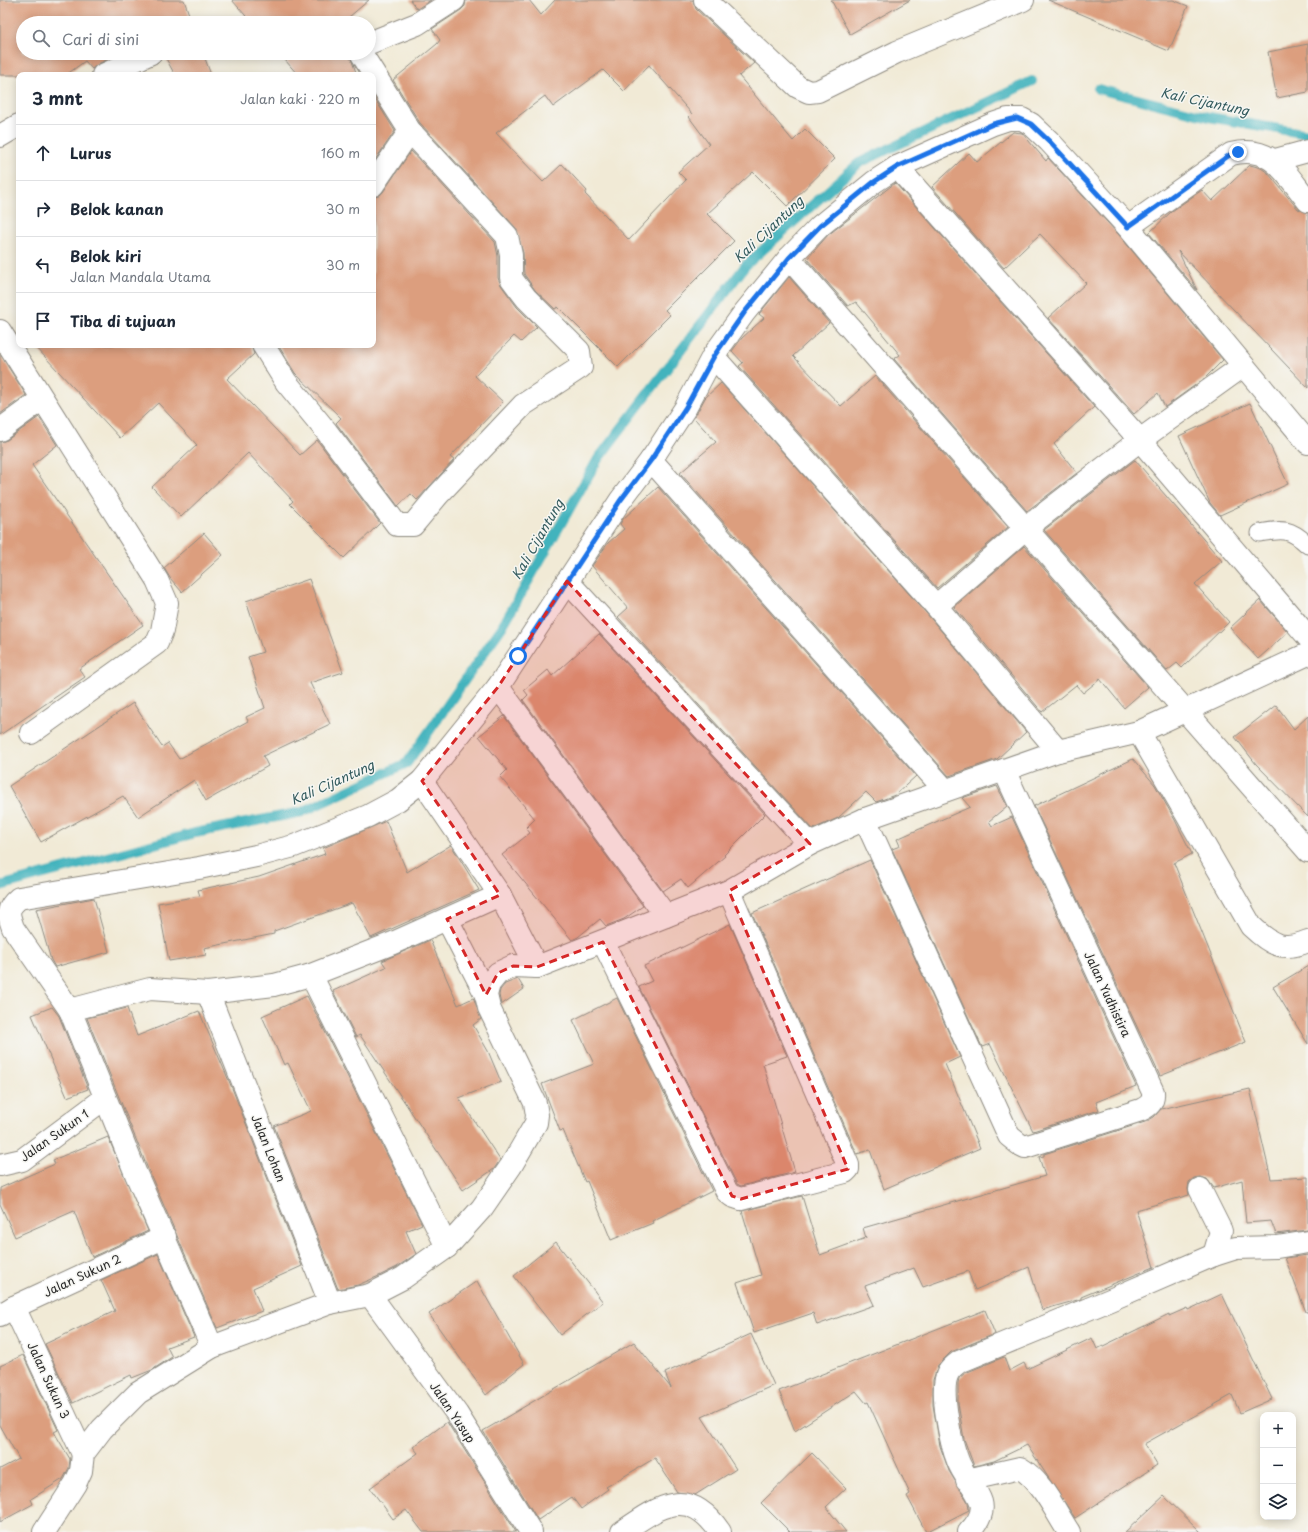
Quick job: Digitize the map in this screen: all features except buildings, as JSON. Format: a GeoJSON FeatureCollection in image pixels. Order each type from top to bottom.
{"type":"FeatureCollection","features":[{"type":"Feature","properties":{"kind":"street"},"geometry":{"type":"LineString","coordinates":[[376,40],[416,24],[454,0]]}},
{"type":"Feature","properties":{"kind":"street"},"geometry":{"type":"LineString","coordinates":[[705,0],[798,87],[809,92],[828,86],[897,52],[1023,0]]}},
{"type":"Feature","properties":{"kind":"street"},"geometry":{"type":"LineString","coordinates":[[110,72],[136,60]]}},
{"type":"Feature","properties":{"kind":"street"},"geometry":{"type":"LineString","coordinates":[[365,60],[373,72]]}},
{"type":"Feature","properties":{"kind":"street"},"geometry":{"type":"LineString","coordinates":[[265,348],[286,382],[359,473],[397,525],[413,525],[438,495],[523,405],[581,367],[579,351],[526,298],[511,278],[511,256],[507,236],[410,131],[376,77]]}},
{"type":"Feature","properties":{"kind":"street"},"geometry":{"type":"LineString","coordinates":[[212,1347],[165,1237],[136,1174],[70,1010],[13,928],[8,914],[10,905],[19,898],[199,868],[294,846],[368,816],[398,800],[422,781],[498,687],[620,501],[651,460],[686,407],[714,356],[744,313],[789,258],[820,226],[853,198],[897,167],[993,124],[1008,119],[1022,120],[1031,124],[1049,141],[1128,227],[1308,443]]}},
{"type":"Feature","properties":{"kind":"street"},"geometry":{"type":"LineString","coordinates":[[0,136],[16,127]]}},
{"type":"Feature","properties":{"kind":"street"},"geometry":{"type":"LineString","coordinates":[[376,181],[410,131]]}},
{"type":"Feature","properties":{"kind":"street"},"geometry":{"type":"LineString","coordinates":[[1128,227],[1231,154],[1246,151],[1255,151],[1275,160],[1308,201]]}},
{"type":"Feature","properties":{"kind":"street"},"geometry":{"type":"LineString","coordinates":[[1275,160],[1308,151]]}},
{"type":"Feature","properties":{"kind":"street"},"geometry":{"type":"LineString","coordinates":[[897,167],[1140,440],[1308,637]]}},
{"type":"Feature","properties":{"kind":"street"},"geometry":{"type":"LineString","coordinates":[[789,258],[1308,851]]}},
{"type":"Feature","properties":{"kind":"street"},"geometry":{"type":"LineString","coordinates":[[0,331],[157,580],[167,603],[162,631],[157,643],[31,733]]}},
{"type":"Feature","properties":{"kind":"street"},"geometry":{"type":"LineString","coordinates":[[714,356],[936,606],[1058,751]]}},
{"type":"Feature","properties":{"kind":"street"},"geometry":{"type":"LineString","coordinates":[[936,606],[1026,528],[1140,440],[1243,366]]}},
{"type":"Feature","properties":{"kind":"street"},"geometry":{"type":"LineString","coordinates":[[0,430],[42,399]]}},
{"type":"Feature","properties":{"kind":"street"},"geometry":{"type":"LineString","coordinates":[[651,460],[945,790]]}},
{"type":"Feature","properties":{"kind":"street"},"geometry":{"type":"LineString","coordinates":[[567,581],[810,844]]}},
{"type":"Feature","properties":{"kind":"street"},"geometry":{"type":"LineString","coordinates":[[486,995],[489,984],[498,973],[513,966],[537,967],[729,891],[810,844],[865,819],[1058,751],[1139,732],[1308,654]]}},
{"type":"Feature","properties":{"kind":"street"},"geometry":{"type":"LineString","coordinates":[[498,687],[666,916]]}},
{"type":"Feature","properties":{"kind":"street"},"geometry":{"type":"LineString","coordinates":[[1139,732],[1251,926],[1267,941],[1281,947],[1308,941]]}},
{"type":"Feature","properties":{"kind":"street","name":"Jalan Yudhistira"},"geometry":{"type":"LineString","coordinates":[[865,819],[1009,1136],[1018,1144],[1025,1146],[1032,1145],[1141,1110],[1148,1107],[1152,1102],[1153,1092],[1004,770]]}},
{"type":"Feature","properties":{"kind":"street"},"geometry":{"type":"LineString","coordinates":[[422,781],[500,895],[537,967]]}},
{"type":"Feature","properties":{"kind":"street"},"geometry":{"type":"LineString","coordinates":[[603,942],[727,1192],[732,1196],[741,1199],[844,1172],[848,1169],[848,1165],[729,891]]}},
{"type":"Feature","properties":{"kind":"street"},"geometry":{"type":"LineString","coordinates":[[70,1010],[150,990],[208,993],[274,985],[311,975],[393,943],[500,895]]}},
{"type":"Feature","properties":{"kind":"street"},"geometry":{"type":"LineString","coordinates":[[44,1532],[75,1484],[81,1471],[83,1454],[102,1429],[138,1393],[212,1347],[330,1303],[370,1295],[403,1278],[447,1247],[482,1208],[507,1172],[532,1130],[537,1115],[535,1102],[489,1008],[486,995],[447,919]]}},
{"type":"Feature","properties":{"kind":"street"},"geometry":{"type":"LineString","coordinates":[[311,975],[447,1247]]}},
{"type":"Feature","properties":{"kind":"street","name":"Jalan Lohan"},"geometry":{"type":"LineString","coordinates":[[208,993],[330,1303]]}},
{"type":"Feature","properties":{"kind":"street","name":"Jalan Sukun 1"},"geometry":{"type":"LineString","coordinates":[[0,1165],[22,1160],[105,1098]]}},
{"type":"Feature","properties":{"kind":"street"},"geometry":{"type":"LineString","coordinates":[[1200,1189],[1222,1231],[1214,1255]]}},
{"type":"Feature","properties":{"kind":"street","name":"Jalan Sukun 2"},"geometry":{"type":"LineString","coordinates":[[7,1311],[165,1237]]}},
{"type":"Feature","properties":{"kind":"street"},"geometry":{"type":"LineString","coordinates":[[970,1532],[978,1524],[981,1511],[980,1502],[958,1461],[947,1424],[944,1388],[948,1373],[959,1362],[1110,1300],[1214,1255],[1236,1248],[1277,1247],[1308,1242]]}},
{"type":"Feature","properties":{"kind":"street","name":"Jalan Yusup"},"geometry":{"type":"LineString","coordinates":[[370,1295],[457,1414],[531,1532]]}},
{"type":"Feature","properties":{"kind":"street","name":"Jalan Sukun 3"},"geometry":{"type":"LineString","coordinates":[[7,1311],[83,1454]]}},
{"type":"Feature","properties":{"kind":"street"},"geometry":{"type":"LineString","coordinates":[[967,1480],[1020,1468],[1028,1473],[1036,1482],[1069,1532]]}},
{"type":"Feature","properties":{"kind":"street"},"geometry":{"type":"LineString","coordinates":[[622,1532],[640,1519],[670,1505],[682,1503],[704,1512],[711,1518],[720,1532]]}},
{"type":"Feature","properties":{"kind":"lane"},"geometry":{"type":"LineString","coordinates":[[1260,533],[1279,530],[1291,531],[1308,545]]}},
{"type":"Feature","properties":{"kind":"highlighted area"},"geometry":{"type":"Polygon","coordinates":[[[567,581],[810,844],[729,891],[848,1169],[741,1199],[732,1196],[603,942],[537,967],[513,966],[498,973],[486,995],[447,919],[500,895],[422,781],[498,687],[567,581]]]}},
{"type":"Feature","properties":{"kind":"waterway","name":"Kali Cijantung"},"geometry":{"type":"LineString","coordinates":[[0,886],[195,833],[302,812],[407,763],[502,627],[598,459],[746,265],[859,163],[1032,81]]}},
{"type":"Feature","properties":{"kind":"waterway","name":"Kali Cijantung"},"geometry":{"type":"LineString","coordinates":[[1098,89],[1209,117],[1308,134]]}},
{"type":"Feature","properties":{"kind":"route"},"geometry":{"type":"LineString","coordinates":[[518,656],[586,551],[620,501],[651,460],[686,407],[714,356],[744,313],[789,258],[820,226],[874,182],[897,167],[993,124],[1008,119],[1017,118],[1031,124],[1049,141],[1128,227],[1231,154],[1238,152]]}}]}
